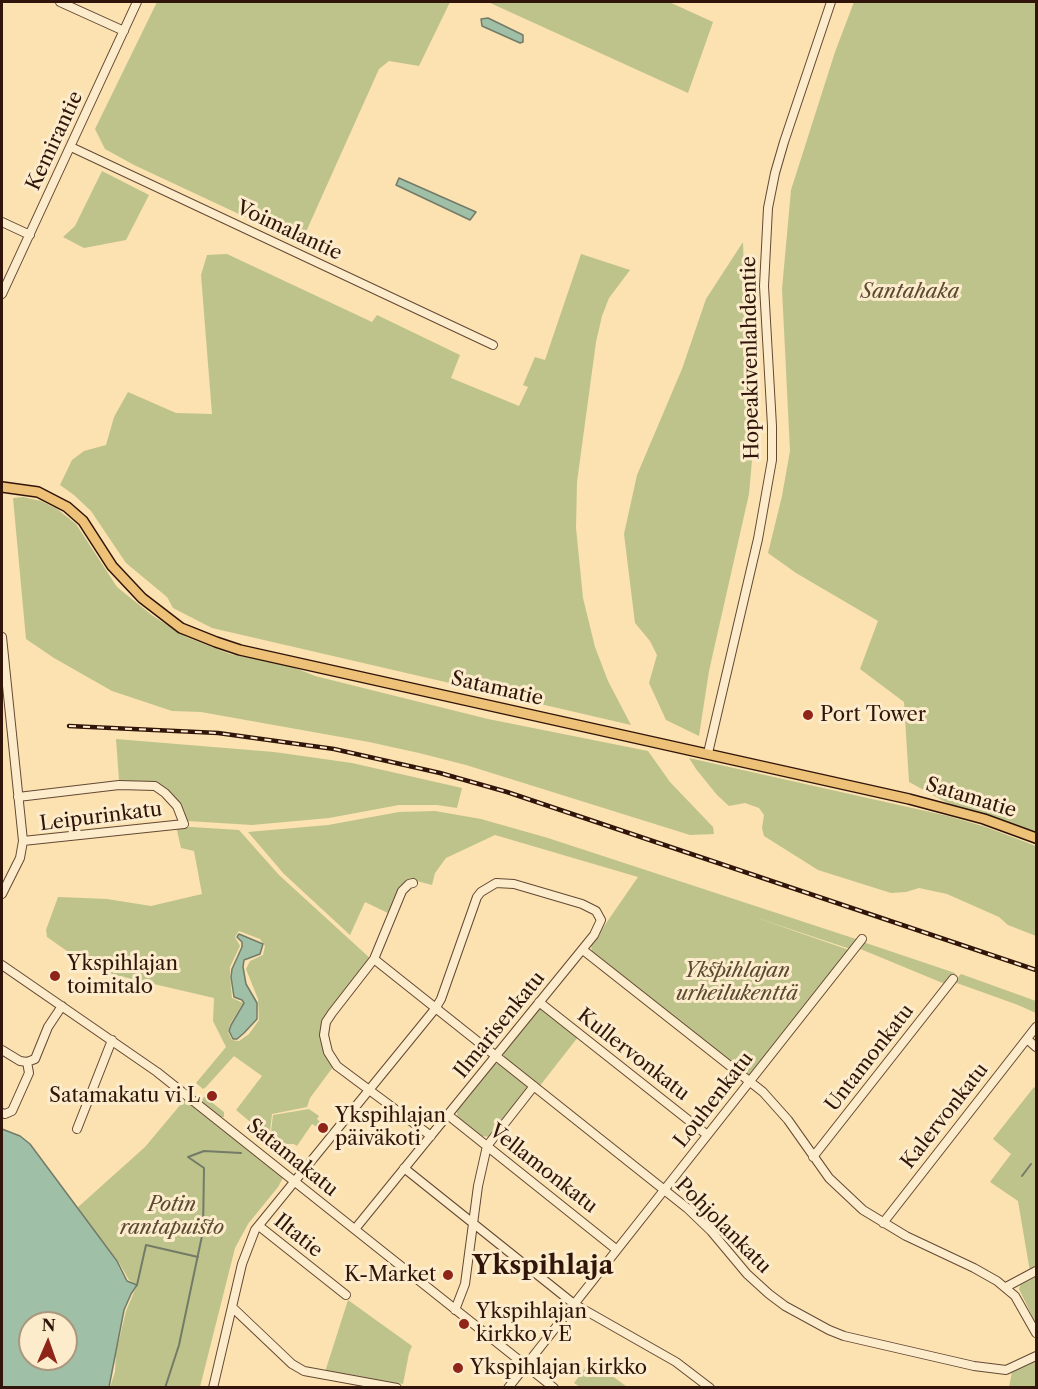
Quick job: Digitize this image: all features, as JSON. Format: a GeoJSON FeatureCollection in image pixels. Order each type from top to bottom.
{"type":"FeatureCollection","features":[{"type":"Feature","properties":{"kind":"main road","name":"Satamatie"},"geometry":{"type":"LineString","coordinates":[[2,488],[38,492],[67,507],[82,521],[105,557],[132,590],[168,620],[199,636],[240,650],[708,753],[949,809],[1036,838]]}},
{"type":"Feature","properties":{"kind":"street"},"geometry":{"type":"LineString","coordinates":[[60,2],[124,31]]}},
{"type":"Feature","properties":{"kind":"street","name":"Kemirantie"},"geometry":{"type":"LineString","coordinates":[[2,294],[137,2]]}},
{"type":"Feature","properties":{"kind":"street","name":"Hopeakivenlahdentie"},"geometry":{"type":"LineString","coordinates":[[708,753],[758,539],[772,460],[764,286],[768,208],[784,142],[831,2]]}},
{"type":"Feature","properties":{"kind":"street","name":"Voimalantie"},"geometry":{"type":"LineString","coordinates":[[71,147],[493,345]]}},
{"type":"Feature","properties":{"kind":"street"},"geometry":{"type":"LineString","coordinates":[[2,222],[30,235]]}},
{"type":"Feature","properties":{"kind":"street"},"geometry":{"type":"LineString","coordinates":[[2,637],[23,841],[20,858],[2,894]]}},
{"type":"Feature","properties":{"kind":"street","name":"Leipurinkatu"},"geometry":{"type":"LineString","coordinates":[[18,798],[119,785],[155,786],[177,806],[184,824],[23,841]]}},
{"type":"Feature","properties":{"kind":"street"},"geometry":{"type":"LineString","coordinates":[[413,883],[402,891],[374,959],[326,1022],[324,1035],[331,1059],[337,1066],[431,1136]]}},
{"type":"Feature","properties":{"kind":"street","name":"Ilmarisenkatu"},"geometry":{"type":"LineString","coordinates":[[355,1229],[583,950],[600,924],[601,920],[596,911],[582,904],[514,884],[496,883],[488,886],[477,897],[446,986],[435,1009]]}},
{"type":"Feature","properties":{"kind":"street","name":"Louhenkatu"},"geometry":{"type":"LineString","coordinates":[[508,1388],[862,939]]}},
{"type":"Feature","properties":{"kind":"street"},"geometry":{"type":"LineString","coordinates":[[583,950],[750,1080],[788,1120],[829,1178],[863,1210],[923,1245],[981,1271],[1006,1287],[1022,1307],[1036,1333]]}},
{"type":"Feature","properties":{"kind":"street","name":"Pohjolankatu"},"geometry":{"type":"LineString","coordinates":[[374,959],[665,1191],[701,1222],[747,1274],[785,1306],[829,1330],[863,1341],[1000,1370],[1013,1368],[1036,1356]]}},
{"type":"Feature","properties":{"kind":"street","name":"Satamakatu"},"geometry":{"type":"LineString","coordinates":[[2,965],[164,1078],[554,1388]]}},
{"type":"Feature","properties":{"kind":"street","name":"Untamonkatu"},"geometry":{"type":"LineString","coordinates":[[813,1157],[952,979]]}},
{"type":"Feature","properties":{"kind":"street","name":"Kullervonkatu"},"geometry":{"type":"LineString","coordinates":[[539,1002],[706,1134]]}},
{"type":"Feature","properties":{"kind":"street"},"geometry":{"type":"LineString","coordinates":[[2,1050],[20,1061],[27,1062],[35,1059],[48,1027],[62,1006]]}},
{"type":"Feature","properties":{"kind":"street"},"geometry":{"type":"LineString","coordinates":[[213,1388],[245,1255],[259,1226],[435,1009]]}},
{"type":"Feature","properties":{"kind":"street","name":"Kalervonkatu"},"geometry":{"type":"LineString","coordinates":[[883,1223],[1036,1027]]}},
{"type":"Feature","properties":{"kind":"street"},"geometry":{"type":"LineString","coordinates":[[1027,1039],[1036,1047]]}},
{"type":"Feature","properties":{"kind":"street"},"geometry":{"type":"LineString","coordinates":[[77,1129],[112,1040]]}},
{"type":"Feature","properties":{"kind":"street"},"geometry":{"type":"LineString","coordinates":[[2,1113],[12,1111],[29,1073],[27,1062]]}},
{"type":"Feature","properties":{"kind":"street"},"geometry":{"type":"LineString","coordinates":[[455,1310],[465,1284],[487,1146],[534,1086]]}},
{"type":"Feature","properties":{"kind":"street","name":"Vellamonkatu"},"geometry":{"type":"LineString","coordinates":[[448,1115],[617,1250]]}},
{"type":"Feature","properties":{"kind":"street"},"geometry":{"type":"LineString","coordinates":[[404,1168],[574,1304],[676,1362],[710,1388]]}},
{"type":"Feature","properties":{"kind":"street","name":"Iltatie"},"geometry":{"type":"LineString","coordinates":[[259,1226],[346,1295]]}},
{"type":"Feature","properties":{"kind":"street"},"geometry":{"type":"LineString","coordinates":[[1006,1287],[1036,1271]]}},
{"type":"Feature","properties":{"kind":"street"},"geometry":{"type":"LineString","coordinates":[[232,1307],[297,1367],[316,1374],[369,1385],[397,1388]]}},
{"type":"Feature","properties":{"kind":"green space"},"geometry":{"type":"Polygon","coordinates":[[[157,2],[450,2],[419,66],[389,61],[379,69],[301,243],[134,165],[105,149],[95,129],[157,2]]]}},
{"type":"Feature","properties":{"kind":"green space"},"geometry":{"type":"Polygon","coordinates":[[[488,2],[669,2],[713,22],[688,93],[488,2]]]}},
{"type":"Feature","properties":{"kind":"green space","name":"Santahaka"},"geometry":{"type":"Polygon","coordinates":[[[854,2],[1036,2],[1036,835],[989,816],[951,805],[909,782],[904,702],[860,669],[878,621],[796,573],[768,553],[790,451],[782,289],[791,190],[835,52],[854,2]]]}},
{"type":"Feature","properties":{"kind":"green space"},"geometry":{"type":"Polygon","coordinates":[[[102,171],[149,195],[126,240],[84,248],[63,237],[75,226],[102,171]]]}},
{"type":"Feature","properties":{"kind":"green space"},"geometry":{"type":"Polygon","coordinates":[[[743,242],[755,426],[749,494],[709,671],[699,736],[666,720],[649,683],[657,655],[650,641],[635,623],[624,534],[637,475],[682,369],[706,299],[743,242]]]}},
{"type":"Feature","properties":{"kind":"green space"},"geometry":{"type":"Polygon","coordinates":[[[227,254],[372,322],[377,315],[460,355],[451,378],[519,406],[528,387],[523,385],[535,357],[545,360],[581,254],[630,270],[609,298],[596,342],[577,482],[576,528],[583,598],[595,647],[608,681],[631,725],[212,628],[173,608],[167,597],[126,563],[91,511],[60,485],[72,460],[84,451],[106,445],[114,417],[128,392],[176,413],[212,414],[201,275],[207,255],[227,254]]]}},
{"type":"Feature","properties":{"kind":"green space"},"geometry":{"type":"Polygon","coordinates":[[[23,497],[41,501],[57,509],[76,524],[117,587],[153,616],[186,637],[230,654],[288,665],[315,676],[488,719],[648,751],[670,782],[713,827],[714,834],[690,835],[466,765],[419,753],[201,712],[172,711],[112,691],[26,639],[13,498],[23,497]]]}},
{"type":"Feature","properties":{"kind":"green space"},"geometry":{"type":"Polygon","coordinates":[[[116,739],[274,752],[352,763],[462,788],[457,808],[437,805],[399,805],[329,818],[252,825],[187,821],[180,804],[170,792],[158,784],[119,780],[116,739]]]}},
{"type":"Feature","properties":{"kind":"green space"},"geometry":{"type":"Polygon","coordinates":[[[689,758],[948,816],[986,827],[1036,846],[1036,936],[1008,925],[999,917],[947,894],[919,888],[891,893],[818,870],[764,836],[762,828],[764,815],[759,808],[745,803],[729,806],[717,795],[689,758]]]}},
{"type":"Feature","properties":{"kind":"green space","name":"Ykspihlajan urheilukenttä"},"geometry":{"type":"Polygon","coordinates":[[[435,811],[481,819],[548,838],[859,940],[850,949],[751,916],[849,950],[749,1076],[592,952],[591,945],[638,877],[495,835],[446,858],[435,873],[432,885],[413,880],[390,914],[365,902],[350,935],[284,874],[248,832],[328,825],[399,812],[435,811]]]}},
{"type":"Feature","properties":{"kind":"green space"},"geometry":{"type":"Polygon","coordinates":[[[176,826],[239,830],[279,875],[372,960],[324,1019],[321,1040],[327,1058],[333,1067],[310,1098],[307,1107],[272,1114],[270,1132],[267,1136],[236,1110],[262,1076],[234,1056],[206,1087],[203,1089],[196,1083],[226,1047],[213,1021],[214,998],[115,975],[84,963],[47,937],[46,930],[58,897],[107,899],[151,906],[202,894],[194,851],[181,848],[176,826]],[[239,931],[235,937],[240,946],[230,967],[232,998],[243,1003],[230,1024],[228,1032],[232,1040],[239,1041],[249,1034],[259,1020],[258,999],[246,969],[250,961],[263,955],[265,946],[260,939],[239,931]]]}},
{"type":"Feature","properties":{"kind":"green space"},"geometry":{"type":"Polygon","coordinates":[[[863,942],[955,973],[951,979],[947,978],[945,984],[858,948],[863,942]]]}},
{"type":"Feature","properties":{"kind":"green space"},"geometry":{"type":"Polygon","coordinates":[[[961,974],[1036,1001],[1036,1013],[954,982],[961,974]]]}},
{"type":"Feature","properties":{"kind":"green space"},"geometry":{"type":"Polygon","coordinates":[[[540,1007],[578,1037],[539,1087],[505,1059],[503,1052],[540,1007]]]}},
{"type":"Feature","properties":{"kind":"green space"},"geometry":{"type":"Polygon","coordinates":[[[494,1064],[501,1064],[528,1085],[528,1090],[491,1137],[480,1136],[458,1118],[456,1109],[494,1064]]]}},
{"type":"Feature","properties":{"kind":"green space"},"geometry":{"type":"Polygon","coordinates":[[[1034,1087],[1036,1089],[1036,1268],[1030,1272],[1018,1201],[990,1182],[1011,1154],[993,1139],[1034,1087]]]}},
{"type":"Feature","properties":{"kind":"green space"},"geometry":{"type":"Polygon","coordinates":[[[205,1097],[224,1112],[224,1117],[220,1117],[202,1103],[201,1099],[205,1097]]]}},
{"type":"Feature","properties":{"kind":"green space","name":"Potin rantapuisto"},"geometry":{"type":"Polygon","coordinates":[[[186,1098],[284,1176],[248,1224],[235,1248],[200,1387],[110,1387],[115,1372],[116,1353],[126,1311],[137,1285],[129,1280],[118,1261],[77,1208],[145,1147],[186,1098]]]}},
{"type":"Feature","properties":{"kind":"green space"},"geometry":{"type":"Polygon","coordinates":[[[309,1109],[319,1116],[317,1119],[321,1123],[317,1127],[312,1124],[297,1146],[284,1144],[271,1132],[273,1115],[309,1109]]]}},
{"type":"Feature","properties":{"kind":"green space"},"geometry":{"type":"Polygon","coordinates":[[[1036,1276],[1036,1324],[1019,1289],[1021,1283],[1036,1276]]]}},
{"type":"Feature","properties":{"kind":"green space"},"geometry":{"type":"Polygon","coordinates":[[[348,1300],[412,1346],[403,1384],[325,1372],[348,1300]]]}},
{"type":"Feature","properties":{"kind":"green space"},"geometry":{"type":"Polygon","coordinates":[[[591,1360],[627,1387],[580,1387],[574,1383],[591,1360]]]}},
{"type":"Feature","properties":{"kind":"green space"},"geometry":{"type":"Polygon","coordinates":[[[1036,1360],[1036,1387],[1009,1387],[1012,1372],[1036,1360]]]}},
{"type":"Feature","properties":{"kind":"shaded area"},"geometry":{"type":"Polygon","coordinates":[[[488,18],[523,35],[523,42],[520,43],[482,26],[481,19],[488,18]]]}},
{"type":"Feature","properties":{"kind":"shaded area"},"geometry":{"type":"Polygon","coordinates":[[[399,178],[476,212],[470,220],[396,185],[399,178]]]}},
{"type":"Feature","properties":{"kind":"shaded area"},"geometry":{"type":"Polygon","coordinates":[[[239,934],[263,944],[260,954],[244,960],[243,967],[246,984],[257,1003],[257,1019],[237,1039],[233,1039],[229,1031],[244,1003],[234,997],[231,977],[232,969],[242,947],[242,942],[237,937],[239,934]]]}},
{"type":"Feature","properties":{"kind":"shaded area"},"geometry":{"type":"Polygon","coordinates":[[[2,1129],[20,1136],[30,1144],[117,1261],[127,1281],[137,1285],[124,1310],[109,1387],[2,1387],[2,1129]]]}},
{"type":"Feature","properties":{"kind":"waterway"},"geometry":{"type":"LineString","coordinates":[[165,1388],[179,1345],[203,1231],[204,1168],[188,1157],[204,1151],[241,1153]]}},
{"type":"Feature","properties":{"kind":"waterway"},"geometry":{"type":"LineString","coordinates":[[1022,1176],[1031,1164]]}},
{"type":"Feature","properties":{"kind":"waterway"},"geometry":{"type":"LineString","coordinates":[[137,1285],[146,1245],[198,1257]]}},
{"type":"Feature","properties":{"kind":"railway"},"geometry":{"type":"LineString","coordinates":[[69,726],[218,733],[334,749],[440,773],[507,792],[1036,970]]}},
{"type":"Feature","properties":{"kind":"place","name":"Port Tower"},"geometry":{"type":"Point","coordinates":[808,715]}},
{"type":"Feature","properties":{"kind":"place","name":"Ykspihlajan toimitalo"},"geometry":{"type":"Point","coordinates":[55,976]}},
{"type":"Feature","properties":{"kind":"place","name":"Satamakatu vi L"},"geometry":{"type":"Point","coordinates":[212,1096]}},
{"type":"Feature","properties":{"kind":"place","name":"Ykspihlajan päiväkoti"},"geometry":{"type":"Point","coordinates":[323,1128]}},
{"type":"Feature","properties":{"kind":"place","name":"K-Market"},"geometry":{"type":"Point","coordinates":[448,1275]}},
{"type":"Feature","properties":{"kind":"place","name":"Ykspihlajan kirkko v E"},"geometry":{"type":"Point","coordinates":[464,1324]}},
{"type":"Feature","properties":{"kind":"place","name":"Ykspihlajan kirkko"},"geometry":{"type":"Point","coordinates":[458,1368]}},
{"type":"Feature","properties":{"kind":"district","name":"Ykspihlaja"},"geometry":{"type":"Point","coordinates":[543,1266]}}]}
